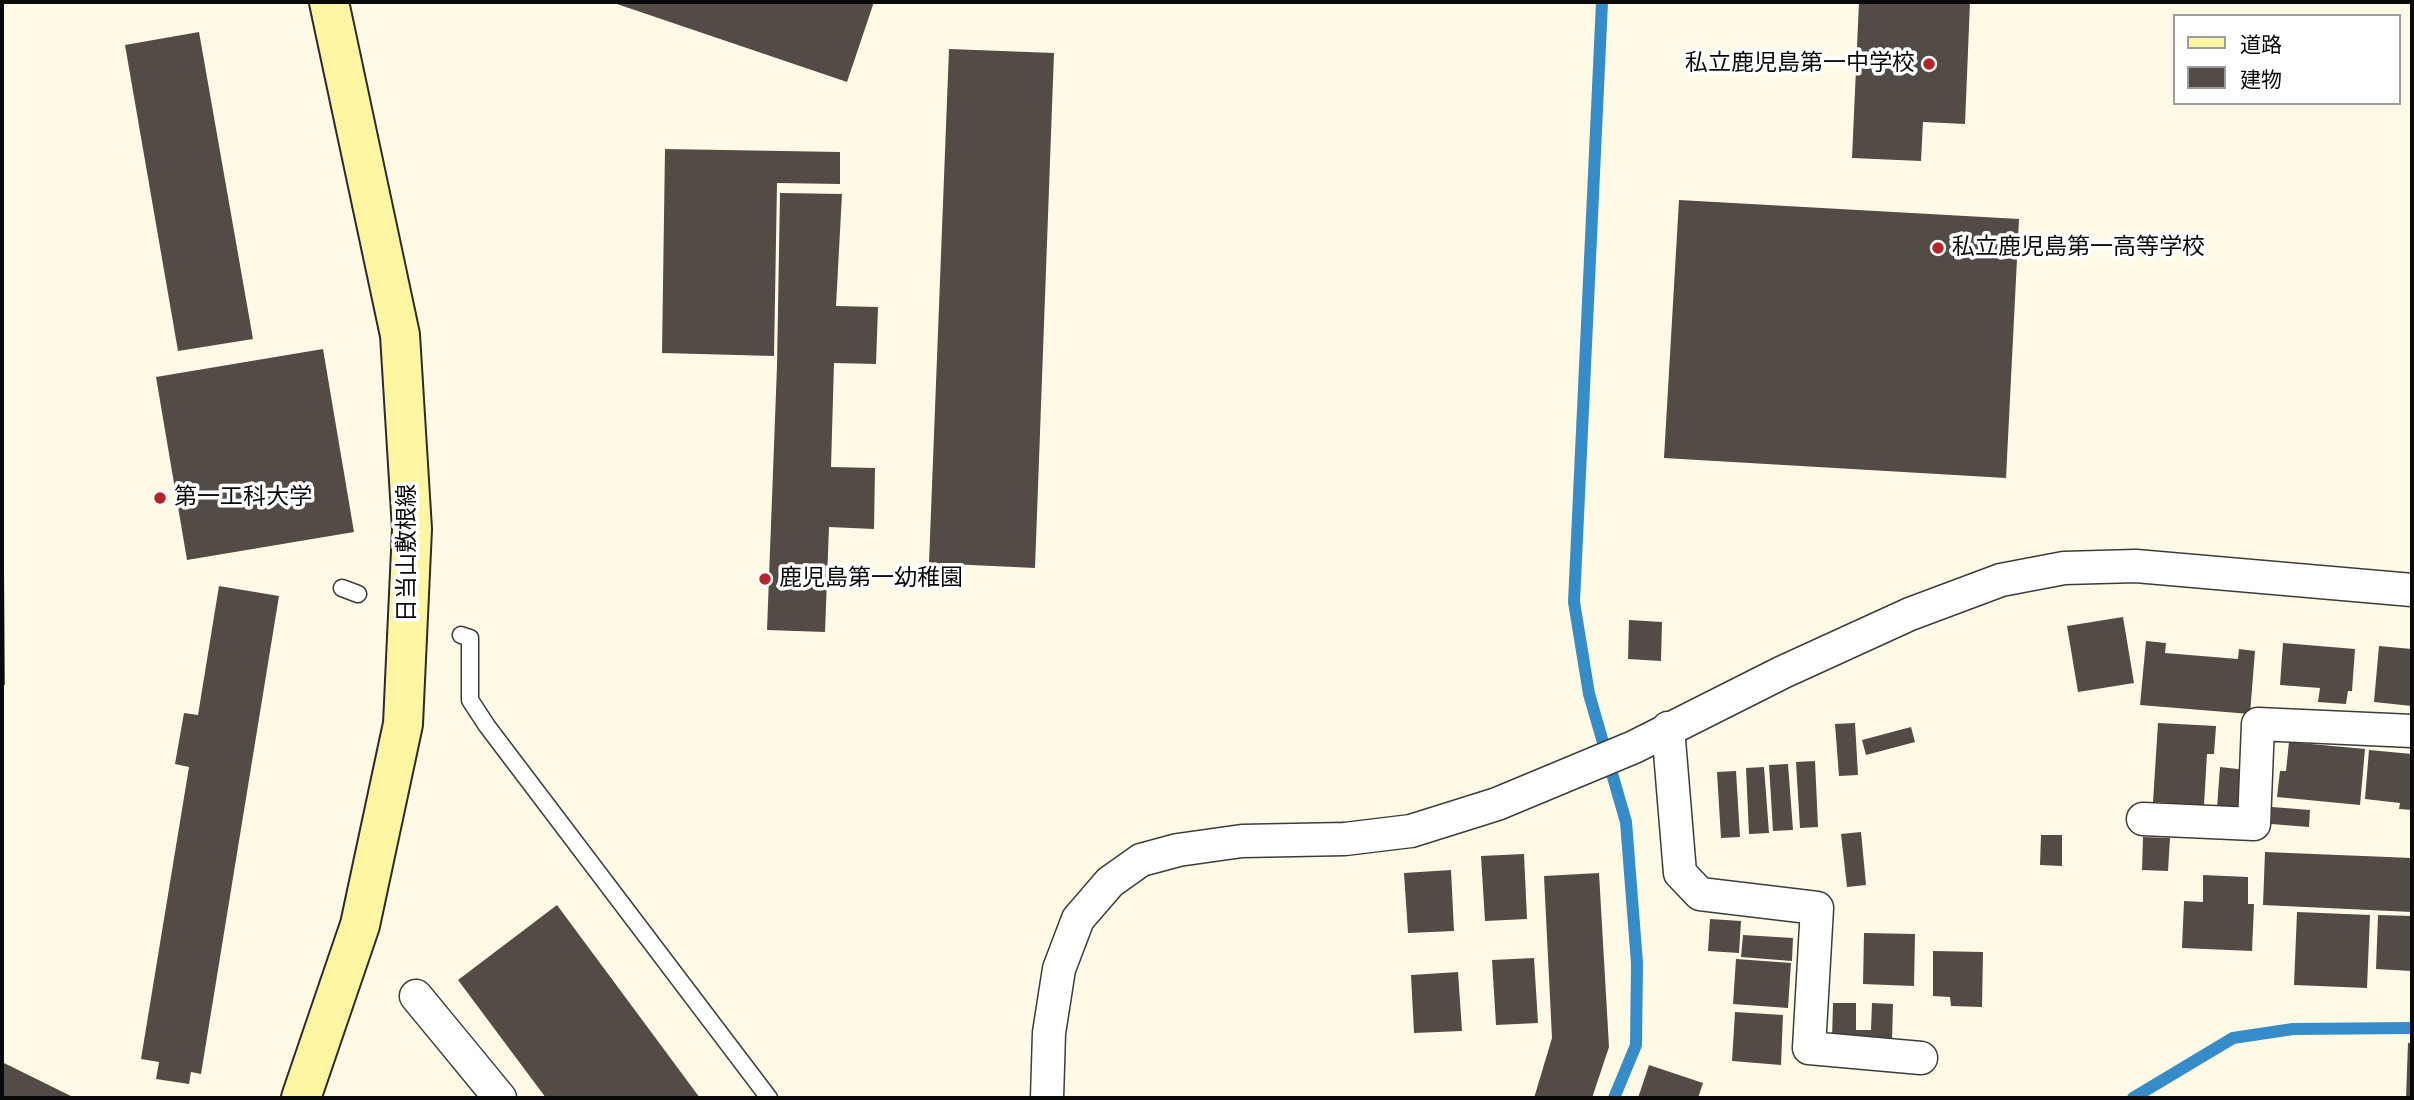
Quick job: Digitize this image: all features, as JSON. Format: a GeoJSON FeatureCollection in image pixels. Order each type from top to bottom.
{"type":"FeatureCollection","features":[{"type":"Feature","properties":{"kind":"main road","name":"日当山敷根線"},"geometry":{"type":"LineString","coordinates":[[301,1098],[360,925],[403,724],[412,529],[400,335],[329,2]]}},
{"type":"Feature","properties":{"kind":"street"},"geometry":{"type":"LineString","coordinates":[[1047,1098],[1049,1033],[1059,969],[1078,919],[1110,881],[1141,860],[1178,850],[1242,841],[1345,839],[1411,831],[1497,804],[1634,747],[1783,672],[1910,614],[2001,580],[2064,568],[2136,566],[2412,590]]}},
{"type":"Feature","properties":{"kind":"street"},"geometry":{"type":"LineString","coordinates":[[2143,819],[2254,824],[2258,724],[2412,731]]}},
{"type":"Feature","properties":{"kind":"street"},"geometry":{"type":"LineString","coordinates":[[1668,728],[1680,873],[1700,894],[1817,908],[1809,1048],[1921,1058]]}},
{"type":"Feature","properties":{"kind":"street"},"geometry":{"type":"LineString","coordinates":[[416,996],[500,1098]]}},
{"type":"Feature","properties":{"kind":"lane"},"geometry":{"type":"LineString","coordinates":[[342,588],[358,594]]}},
{"type":"Feature","properties":{"kind":"lane"},"geometry":{"type":"LineString","coordinates":[[461,635],[470,638],[470,700],[487,726],[769,1098]]}},
{"type":"Feature","properties":{"kind":"building"},"geometry":{"type":"Polygon","coordinates":[[[611,2],[874,2],[847,82],[611,2]]]}},
{"type":"Feature","properties":{"kind":"building"},"geometry":{"type":"Polygon","coordinates":[[[1859,2],[1970,2],[1965,124],[1923,122],[1921,161],[1852,158],[1859,2]]]}},
{"type":"Feature","properties":{"kind":"building"},"geometry":{"type":"Polygon","coordinates":[[[199,32],[253,339],[178,351],[125,45],[199,32]]]}},
{"type":"Feature","properties":{"kind":"building"},"geometry":{"type":"Polygon","coordinates":[[[949,49],[1054,53],[1035,568],[929,563],[949,49]]]}},
{"type":"Feature","properties":{"kind":"building"},"geometry":{"type":"Polygon","coordinates":[[[665,149],[840,152],[840,184],[777,183],[774,356],[662,353],[665,149]]]}},
{"type":"Feature","properties":{"kind":"building"},"geometry":{"type":"Polygon","coordinates":[[[780,193],[842,194],[836,306],[878,307],[876,364],[834,363],[831,467],[875,468],[874,529],[829,527],[825,632],[767,630],[777,366],[780,193]]]}},
{"type":"Feature","properties":{"kind":"building"},"geometry":{"type":"Polygon","coordinates":[[[1679,200],[2019,219],[2006,478],[1664,458],[1679,200]]]}},
{"type":"Feature","properties":{"kind":"building"},"geometry":{"type":"Polygon","coordinates":[[[323,349],[354,532],[187,560],[156,377],[323,349]]]}},
{"type":"Feature","properties":{"kind":"building"},"geometry":{"type":"Polygon","coordinates":[[[4,570],[5,685],[2,685],[4,570]]]}},
{"type":"Feature","properties":{"kind":"building"},"geometry":{"type":"Polygon","coordinates":[[[219,586],[279,596],[201,1074],[191,1072],[189,1084],[156,1079],[159,1062],[141,1059],[189,767],[175,764],[184,713],[198,715],[219,586]]]}},
{"type":"Feature","properties":{"kind":"building"},"geometry":{"type":"Polygon","coordinates":[[[2123,617],[2134,683],[2078,692],[2067,626],[2123,617]]]}},
{"type":"Feature","properties":{"kind":"building"},"geometry":{"type":"Polygon","coordinates":[[[1629,620],[1662,622],[1661,661],[1628,659],[1629,620]]]}},
{"type":"Feature","properties":{"kind":"building"},"geometry":{"type":"Polygon","coordinates":[[[2146,641],[2166,643],[2165,653],[2238,659],[2239,649],[2255,651],[2250,714],[2140,705],[2146,641]]]}},
{"type":"Feature","properties":{"kind":"building"},"geometry":{"type":"Polygon","coordinates":[[[2283,643],[2355,649],[2352,691],[2348,691],[2346,704],[2318,702],[2320,688],[2280,685],[2283,643]]]}},
{"type":"Feature","properties":{"kind":"building"},"geometry":{"type":"Polygon","coordinates":[[[2379,646],[2412,649],[2412,706],[2374,702],[2379,646]]]}},
{"type":"Feature","properties":{"kind":"building"},"geometry":{"type":"Polygon","coordinates":[[[1855,723],[1858,775],[1839,776],[1835,724],[1855,723]]]}},
{"type":"Feature","properties":{"kind":"building"},"geometry":{"type":"Polygon","coordinates":[[[2158,723],[2216,726],[2214,754],[2207,754],[2204,805],[2153,802],[2158,723]]]}},
{"type":"Feature","properties":{"kind":"building"},"geometry":{"type":"Polygon","coordinates":[[[1911,727],[1915,742],[1866,755],[1862,740],[1911,727]]]}},
{"type":"Feature","properties":{"kind":"building"},"geometry":{"type":"Polygon","coordinates":[[[2289,742],[2365,749],[2360,805],[2277,797],[2280,771],[2286,771],[2289,742]]]}},
{"type":"Feature","properties":{"kind":"building"},"geometry":{"type":"Polygon","coordinates":[[[2369,750],[2412,754],[2412,810],[2399,809],[2400,803],[2365,799],[2369,750]]]}},
{"type":"Feature","properties":{"kind":"building"},"geometry":{"type":"Polygon","coordinates":[[[1815,761],[1818,827],[1800,828],[1796,762],[1815,761]]]}},
{"type":"Feature","properties":{"kind":"building"},"geometry":{"type":"Polygon","coordinates":[[[1788,764],[1793,830],[1773,831],[1769,765],[1788,764]]]}},
{"type":"Feature","properties":{"kind":"building"},"geometry":{"type":"Polygon","coordinates":[[[1764,767],[1769,833],[1749,834],[1746,768],[1764,767]]]}},
{"type":"Feature","properties":{"kind":"building"},"geometry":{"type":"Polygon","coordinates":[[[2220,767],[2247,770],[2243,810],[2217,808],[2220,767]]]}},
{"type":"Feature","properties":{"kind":"building"},"geometry":{"type":"Polygon","coordinates":[[[1736,771],[1740,837],[1721,838],[1717,772],[1736,771]]]}},
{"type":"Feature","properties":{"kind":"building"},"geometry":{"type":"Polygon","coordinates":[[[2272,807],[2310,810],[2309,827],[2271,824],[2272,807]]]}},
{"type":"Feature","properties":{"kind":"building"},"geometry":{"type":"Polygon","coordinates":[[[1861,832],[1866,885],[1847,887],[1841,834],[1861,832]]]}},
{"type":"Feature","properties":{"kind":"building"},"geometry":{"type":"Polygon","coordinates":[[[2041,835],[2062,835],[2062,866],[2040,865],[2041,835]]]}},
{"type":"Feature","properties":{"kind":"building"},"geometry":{"type":"Polygon","coordinates":[[[2143,837],[2170,838],[2168,871],[2142,870],[2143,837]]]}},
{"type":"Feature","properties":{"kind":"building"},"geometry":{"type":"Polygon","coordinates":[[[2265,852],[2412,858],[2412,912],[2263,905],[2265,852]]]}},
{"type":"Feature","properties":{"kind":"building"},"geometry":{"type":"Polygon","coordinates":[[[1524,854],[1527,919],[1485,921],[1481,856],[1524,854]]]}},
{"type":"Feature","properties":{"kind":"building"},"geometry":{"type":"Polygon","coordinates":[[[1451,870],[1454,931],[1408,933],[1404,873],[1451,870]]]}},
{"type":"Feature","properties":{"kind":"building"},"geometry":{"type":"Polygon","coordinates":[[[1599,873],[1609,1047],[1592,1098],[1534,1098],[1552,1038],[1544,876],[1599,873]]]}},
{"type":"Feature","properties":{"kind":"building"},"geometry":{"type":"Polygon","coordinates":[[[2203,875],[2248,877],[2248,904],[2254,904],[2252,951],[2182,948],[2184,901],[2203,902],[2203,875]]]}},
{"type":"Feature","properties":{"kind":"building"},"geometry":{"type":"Polygon","coordinates":[[[557,905],[700,1098],[546,1098],[458,980],[557,905]]]}},
{"type":"Feature","properties":{"kind":"building"},"geometry":{"type":"Polygon","coordinates":[[[2297,912],[2370,915],[2367,988],[2294,985],[2297,912]]]}},
{"type":"Feature","properties":{"kind":"building"},"geometry":{"type":"Polygon","coordinates":[[[2378,915],[2412,916],[2412,971],[2376,969],[2378,915]]]}},
{"type":"Feature","properties":{"kind":"building"},"geometry":{"type":"Polygon","coordinates":[[[1710,919],[1741,921],[1739,953],[1708,951],[1710,919]]]}},
{"type":"Feature","properties":{"kind":"building"},"geometry":{"type":"Polygon","coordinates":[[[1864,933],[1915,934],[1914,986],[1863,984],[1864,933]]]}},
{"type":"Feature","properties":{"kind":"building"},"geometry":{"type":"Polygon","coordinates":[[[1743,935],[1793,938],[1792,961],[1741,957],[1743,935]]]}},
{"type":"Feature","properties":{"kind":"building"},"geometry":{"type":"Polygon","coordinates":[[[1933,951],[1983,952],[1982,1007],[1951,1006],[1950,997],[1933,996],[1933,951]]]}},
{"type":"Feature","properties":{"kind":"building"},"geometry":{"type":"Polygon","coordinates":[[[1534,958],[1538,1023],[1496,1025],[1492,960],[1534,958]]]}},
{"type":"Feature","properties":{"kind":"building"},"geometry":{"type":"Polygon","coordinates":[[[1736,959],[1791,963],[1788,1008],[1733,1004],[1736,959]]]}},
{"type":"Feature","properties":{"kind":"building"},"geometry":{"type":"Polygon","coordinates":[[[1458,972],[1462,1031],[1414,1033],[1411,975],[1458,972]]]}},
{"type":"Feature","properties":{"kind":"building"},"geometry":{"type":"Polygon","coordinates":[[[1833,1003],[1856,1003],[1856,1030],[1871,1030],[1872,1003],[1893,1004],[1892,1041],[1832,1040],[1833,1003]]]}},
{"type":"Feature","properties":{"kind":"building"},"geometry":{"type":"Polygon","coordinates":[[[1735,1012],[1783,1015],[1781,1065],[1732,1061],[1735,1012]]]}},
{"type":"Feature","properties":{"kind":"building"},"geometry":{"type":"Polygon","coordinates":[[[2408,1043],[2412,1043],[2412,1098],[2406,1098],[2408,1043]]]}},
{"type":"Feature","properties":{"kind":"building"},"geometry":{"type":"Polygon","coordinates":[[[2,1062],[75,1098],[2,1098],[2,1062]]]}},
{"type":"Feature","properties":{"kind":"building"},"geometry":{"type":"Polygon","coordinates":[[[1649,1065],[1703,1083],[1698,1098],[1638,1098],[1649,1065]]]}},
{"type":"Feature","properties":{"kind":"waterway"},"geometry":{"type":"LineString","coordinates":[[1602,2],[1574,602],[1589,694],[1626,822],[1637,963],[1636,1045],[1614,1098]]}},
{"type":"Feature","properties":{"kind":"waterway"},"geometry":{"type":"LineString","coordinates":[[2133,1098],[2233,1038],[2293,1029],[2412,1028]]}},
{"type":"Feature","properties":{"kind":"place","name":"私立鹿児島第一中学校"},"geometry":{"type":"Point","coordinates":[1929,64]}},
{"type":"Feature","properties":{"kind":"place","name":"私立鹿児島第一高等学校"},"geometry":{"type":"Point","coordinates":[1938,248]}},
{"type":"Feature","properties":{"kind":"place","name":"第一工科大学"},"geometry":{"type":"Point","coordinates":[160,498]}},
{"type":"Feature","properties":{"kind":"place","name":"鹿児島第一幼稚園"},"geometry":{"type":"Point","coordinates":[765,579]}}]}
